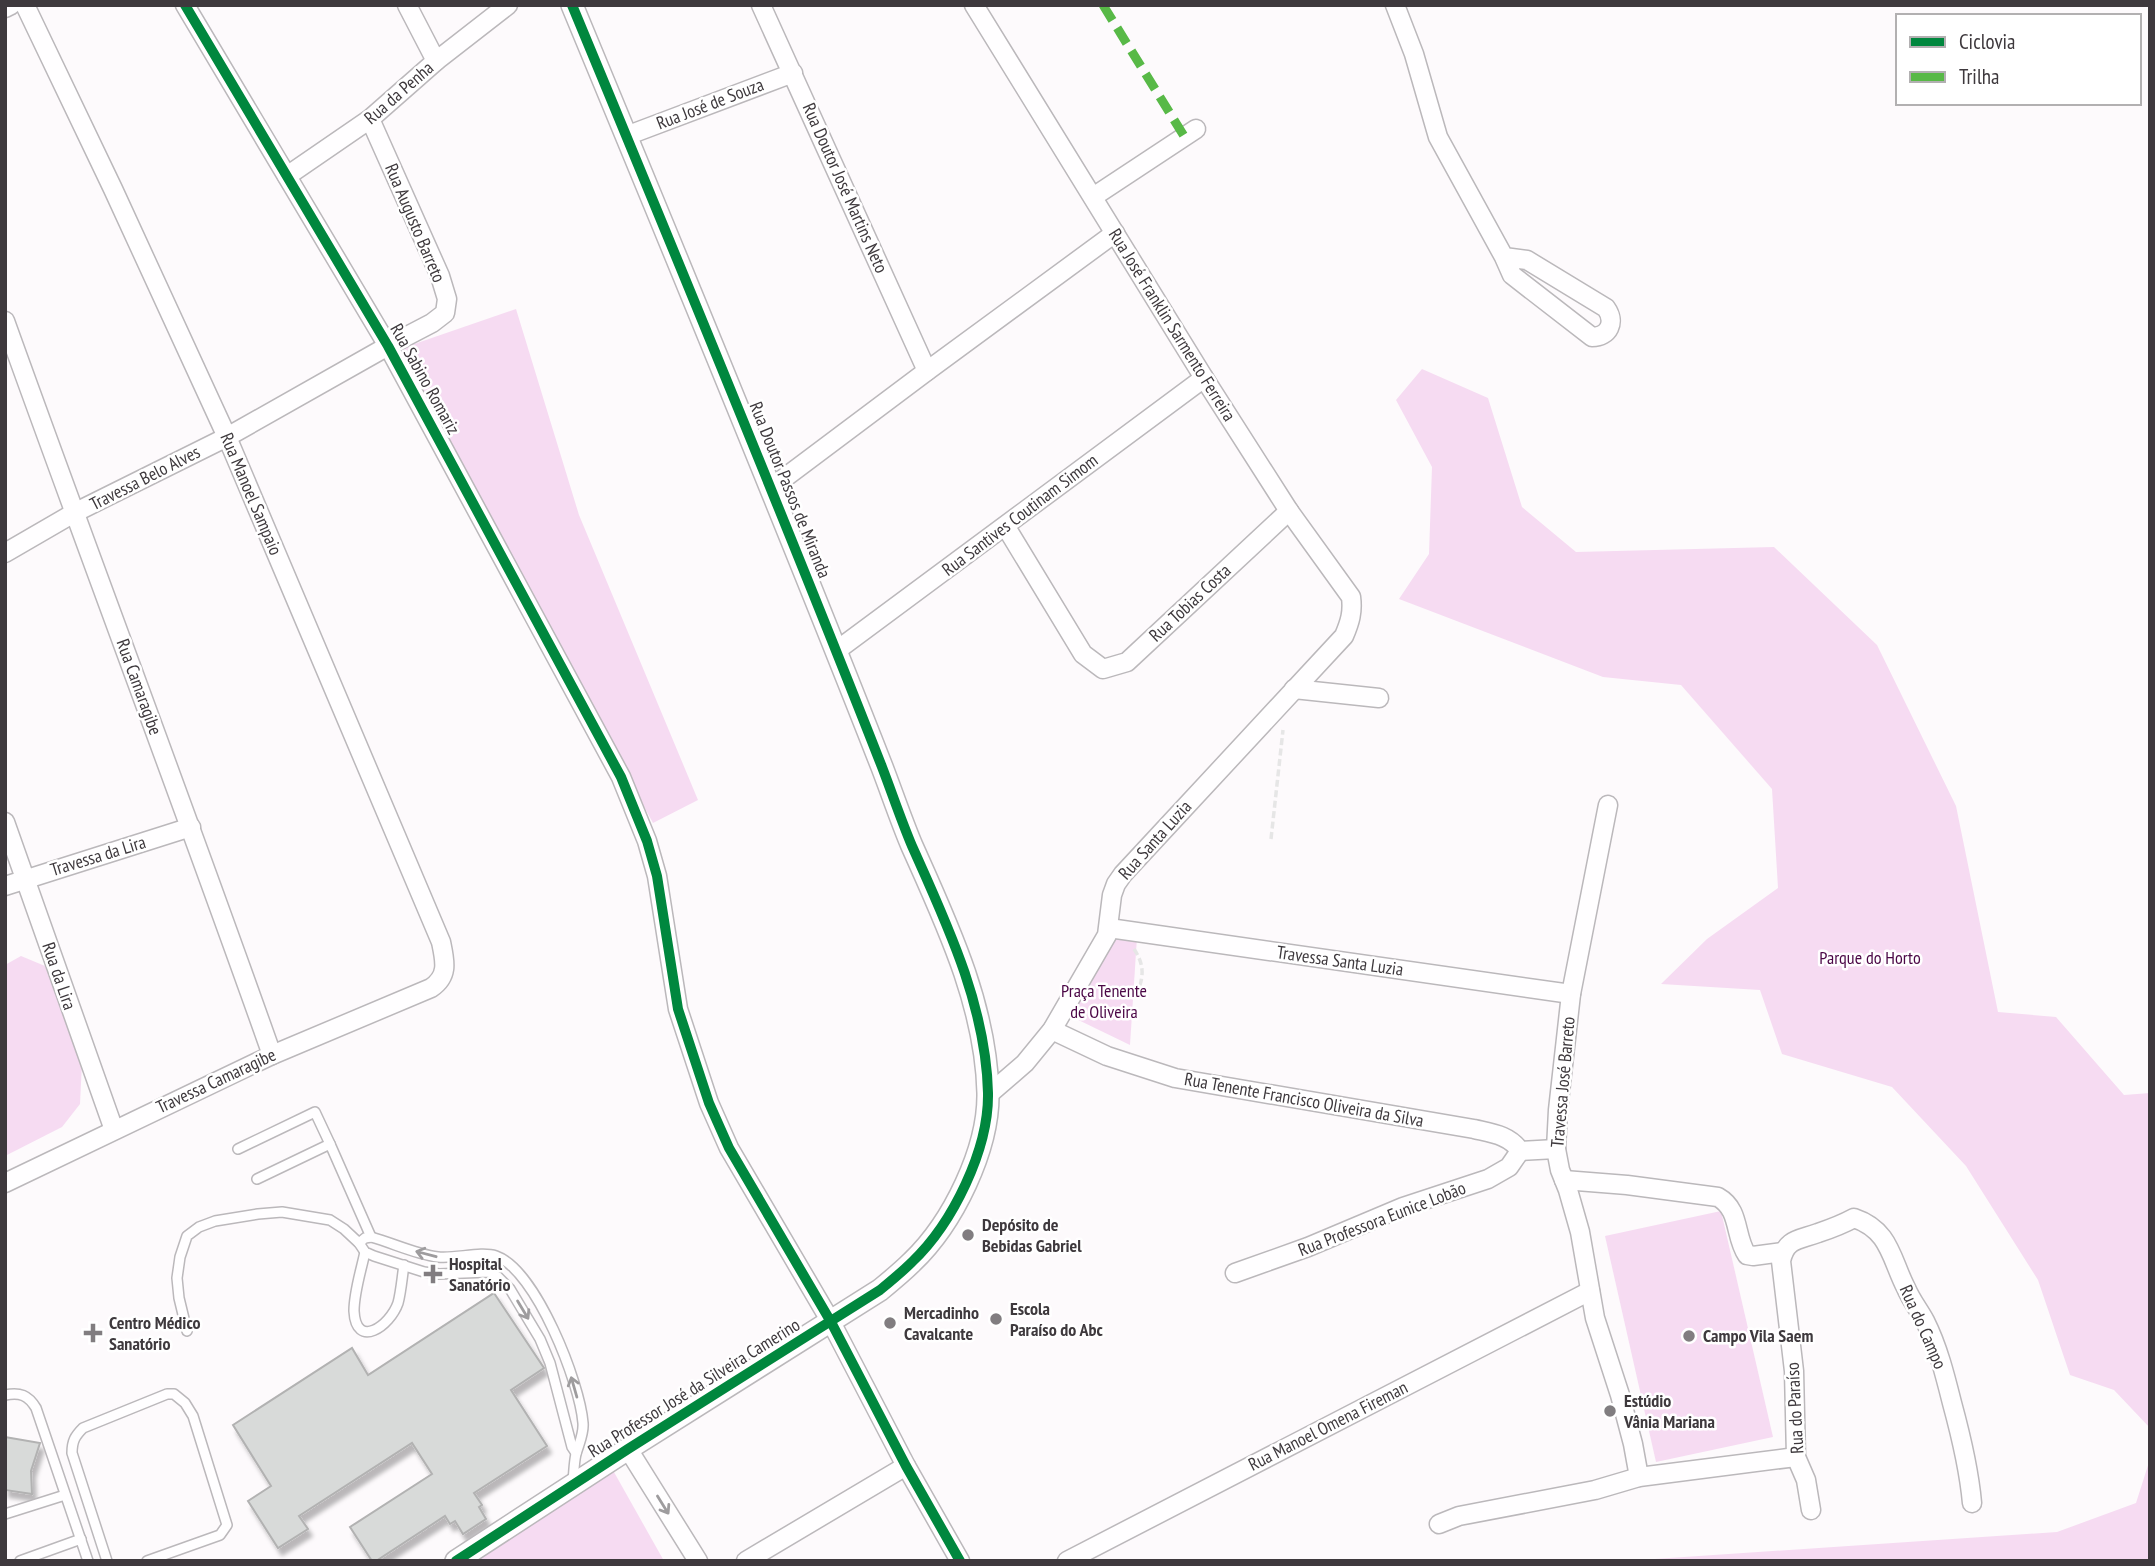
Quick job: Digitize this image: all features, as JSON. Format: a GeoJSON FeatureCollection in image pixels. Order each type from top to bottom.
{"type":"FeatureCollection","features":[{"type":"Feature","properties":{"kind":"street"},"geometry":{"type":"LineString","coordinates":[[5,8],[10,5]]}},
{"type":"Feature","properties":{"kind":"street","name":"Rua Manoel Sampaio"},"geometry":{"type":"LineString","coordinates":[[25,5],[228,437],[441,942],[446,962],[444,975],[439,983],[431,988]]}},
{"type":"Feature","properties":{"kind":"street","name":"Rua Sabino Romariz"},"geometry":{"type":"LineString","coordinates":[[185,5],[388,346],[621,777],[647,841],[657,876],[678,1009],[709,1103],[729,1148],[831,1322],[906,1466],[960,1561]]}},
{"type":"Feature","properties":{"kind":"street"},"geometry":{"type":"LineString","coordinates":[[407,5],[436,61]]}},
{"type":"Feature","properties":{"kind":"street","name":"Rua da Penha"},"geometry":{"type":"LineString","coordinates":[[287,176],[370,119],[436,61],[508,5]]}},
{"type":"Feature","properties":{"kind":"street","name":"Rua Doutor Passos de Miranda"},"geometry":{"type":"LineString","coordinates":[[572,5],[771,488],[911,844],[946,923],[970,991]]}},
{"type":"Feature","properties":{"kind":"street","name":"Rua Doutor José Martins Neto"},"geometry":{"type":"LineString","coordinates":[[761,5],[928,370]]}},
{"type":"Feature","properties":{"kind":"street","name":"Rua José Franklin Sarmento Ferreira"},"geometry":{"type":"LineString","coordinates":[[974,5],[1204,378],[1289,511],[1351,597],[1353,609],[1350,622],[1338,642]]}},
{"type":"Feature","properties":{"kind":"street"},"geometry":{"type":"LineString","coordinates":[[1395,5],[1414,54],[1438,137],[1512,275],[1592,337],[1606,334],[1611,320],[1606,309],[1527,260],[1504,257]]}},
{"type":"Feature","properties":{"kind":"street","name":"Rua José de Souza"},"geometry":{"type":"LineString","coordinates":[[626,136],[793,72]]}},
{"type":"Feature","properties":{"kind":"street","name":"Rua Augusto Barreto"},"geometry":{"type":"LineString","coordinates":[[370,119],[440,276],[447,299],[445,313],[432,323]]}},
{"type":"Feature","properties":{"kind":"street"},"geometry":{"type":"LineString","coordinates":[[1093,197],[1196,129]]}},
{"type":"Feature","properties":{"kind":"street"},"geometry":{"type":"LineString","coordinates":[[771,488],[1115,233]]}},
{"type":"Feature","properties":{"kind":"street","name":"Rua Camaragibe"},"geometry":{"type":"LineString","coordinates":[[5,321],[272,1055]]}},
{"type":"Feature","properties":{"kind":"street","name":"Travessa Belo Alves"},"geometry":{"type":"LineString","coordinates":[[5,553],[74,513],[228,437],[432,323]]}},
{"type":"Feature","properties":{"kind":"street","name":"Rua Santives Coutinam Simom"},"geometry":{"type":"LineString","coordinates":[[836,652],[1204,378]]}},
{"type":"Feature","properties":{"kind":"street","name":"Rua Tobias Costa"},"geometry":{"type":"LineString","coordinates":[[1006,527],[1083,654],[1103,668],[1127,662],[1289,511]]}},
{"type":"Feature","properties":{"kind":"street","name":"Rua Santa Luzia"},"geometry":{"type":"LineString","coordinates":[[988,1095],[1025,1063],[1052,1030],[1107,935],[1115,929],[1112,895],[1123,874],[1338,642]]}},
{"type":"Feature","properties":{"kind":"street"},"geometry":{"type":"LineString","coordinates":[[1291,692],[1379,698]]}},
{"type":"Feature","properties":{"kind":"street","name":"Travessa José Barreto"},"geometry":{"type":"LineString","coordinates":[[1608,805],[1570,994],[1556,1149],[1580,1233],[1595,1318],[1620,1395],[1639,1477]]}},
{"type":"Feature","properties":{"kind":"street","name":"Rua da Lira"},"geometry":{"type":"LineString","coordinates":[[5,822],[114,1130]]}},
{"type":"Feature","properties":{"kind":"street","name":"Travessa da Lira"},"geometry":{"type":"LineString","coordinates":[[5,887],[191,827]]}},
{"type":"Feature","properties":{"kind":"street","name":"Travessa Santa Luzia"},"geometry":{"type":"LineString","coordinates":[[1115,929],[1570,994]]}},
{"type":"Feature","properties":{"kind":"street","name":"Travessa Camaragibe"},"geometry":{"type":"LineString","coordinates":[[5,1183],[272,1055],[431,988]]}},
{"type":"Feature","properties":{"kind":"street","name":"Rua Professor José da Silveira Camerino"},"geometry":{"type":"LineString","coordinates":[[456,1561],[880,1290],[914,1261],[939,1232],[979,1153],[988,1095],[981,1035],[970,991]]}},
{"type":"Feature","properties":{"kind":"street","name":"Rua Tenente Francisco Oliveira da Silva"},"geometry":{"type":"LineString","coordinates":[[1052,1030],[1107,1056],[1175,1078],[1474,1129],[1502,1135],[1516,1144],[1520,1151]]}},
{"type":"Feature","properties":{"kind":"street"},"geometry":{"type":"LineString","coordinates":[[1520,1151],[1556,1149]]}},
{"type":"Feature","properties":{"kind":"street","name":"Rua Professora Eunice Lobão"},"geometry":{"type":"LineString","coordinates":[[1235,1273],[1308,1247],[1403,1207],[1488,1179],[1509,1167],[1520,1151]]}},
{"type":"Feature","properties":{"kind":"street"},"geometry":{"type":"LineString","coordinates":[[1564,1180],[1718,1197],[1732,1209],[1747,1255],[1783,1252]]}},
{"type":"Feature","properties":{"kind":"street","name":"Rua do Campo"},"geometry":{"type":"LineString","coordinates":[[1783,1252],[1798,1238],[1816,1234],[1854,1218],[1881,1233],[1904,1285],[1934,1340],[1960,1433],[1972,1503]]}},
{"type":"Feature","properties":{"kind":"street","name":"Rua do Paraíso"},"geometry":{"type":"LineString","coordinates":[[1783,1252],[1782,1274],[1794,1371],[1796,1457],[1806,1480],[1811,1510]]}},
{"type":"Feature","properties":{"kind":"street","name":"Rua Manoel Omena Fireman"},"geometry":{"type":"LineString","coordinates":[[1067,1561],[1590,1292]]}},
{"type":"Feature","properties":{"kind":"street"},"geometry":{"type":"LineString","coordinates":[[628,1449],[698,1561]]}},
{"type":"Feature","properties":{"kind":"street"},"geometry":{"type":"LineString","coordinates":[[1439,1524],[1459,1516],[1595,1490],[1639,1477],[1796,1457]]}},
{"type":"Feature","properties":{"kind":"street"},"geometry":{"type":"LineString","coordinates":[[746,1561],[777,1553],[906,1466]]}},
{"type":"Feature","properties":{"kind":"lane"},"geometry":{"type":"LineString","coordinates":[[238,1149],[315,1112],[371,1237]]}},
{"type":"Feature","properties":{"kind":"lane"},"geometry":{"type":"LineString","coordinates":[[257,1179],[330,1144]]}},
{"type":"Feature","properties":{"kind":"lane"},"geometry":{"type":"LineString","coordinates":[[187,1331],[177,1278],[187,1236],[199,1227],[232,1218],[282,1212],[330,1220],[359,1242],[365,1252],[439,1274],[489,1272],[503,1282],[540,1339],[550,1363],[572,1447],[576,1453]]}},
{"type":"Feature","properties":{"kind":"lane"},"geometry":{"type":"LineString","coordinates":[[359,1242],[371,1237],[429,1255],[453,1258],[491,1255],[514,1269],[529,1288],[554,1330],[565,1357],[583,1423],[572,1486]]}},
{"type":"Feature","properties":{"kind":"lane"},"geometry":{"type":"LineString","coordinates":[[365,1252],[354,1312],[357,1323],[364,1331],[371,1333],[380,1328],[398,1304],[404,1265]]}},
{"type":"Feature","properties":{"kind":"lane"},"geometry":{"type":"LineString","coordinates":[[5,1395],[18,1393],[31,1400],[36,1408],[88,1561]]}},
{"type":"Feature","properties":{"kind":"lane"},"geometry":{"type":"LineString","coordinates":[[107,1561],[72,1453],[75,1436],[83,1428],[174,1394],[185,1403],[193,1416],[227,1525],[220,1535],[147,1561]]}},
{"type":"Feature","properties":{"kind":"lane"},"geometry":{"type":"LineString","coordinates":[[5,1514],[65,1494]]}},
{"type":"Feature","properties":{"kind":"lane"},"geometry":{"type":"LineString","coordinates":[[20,1561],[81,1539]]}},
{"type":"Feature","properties":{"kind":"path"},"geometry":{"type":"LineString","coordinates":[[1271,839],[1291,692]]}},
{"type":"Feature","properties":{"kind":"path"},"geometry":{"type":"LineString","coordinates":[[1115,929],[1140,958],[1144,976],[1138,991]]}},
{"type":"Feature","properties":{"kind":"green space"},"geometry":{"type":"Polygon","coordinates":[[[516,309],[579,515],[698,800],[653,823],[394,351],[516,309]]]}},
{"type":"Feature","properties":{"kind":"green space","name":"Parque do Horto"},"geometry":{"type":"Polygon","coordinates":[[[1422,369],[1488,398],[1522,507],[1576,552],[1774,547],[1877,645],[1956,806],[1998,1012],[2056,1017],[2124,1095],[2150,1093],[2150,1428],[2114,1390],[2070,1375],[2038,1280],[1966,1166],[1892,1087],[1782,1054],[1760,990],[1661,984],[1707,939],[1778,888],[1772,789],[1681,685],[1603,677],[1399,599],[1429,554],[1432,467],[1396,400],[1422,369]]]}},
{"type":"Feature","properties":{"kind":"green space","name":"Praça Tenente de Oliveira"},"geometry":{"type":"Polygon","coordinates":[[[1118,930],[1137,937],[1130,1045],[1066,1014],[1118,930]]]}},
{"type":"Feature","properties":{"kind":"green space"},"geometry":{"type":"Polygon","coordinates":[[[21,956],[45,966],[82,1063],[80,1104],[62,1127],[5,1156],[5,965],[21,956]]]}},
{"type":"Feature","properties":{"kind":"green space","name":"Campo Vila Saem"},"geometry":{"type":"Polygon","coordinates":[[[1721,1211],[1773,1437],[1656,1462],[1605,1236],[1721,1211]]]}},
{"type":"Feature","properties":{"kind":"green space"},"geometry":{"type":"Polygon","coordinates":[[[2150,1459],[2150,1561],[1625,1561],[2057,1532],[2136,1503],[2150,1459]]]}},
{"type":"Feature","properties":{"kind":"green space"},"geometry":{"type":"Polygon","coordinates":[[[610,1465],[664,1561],[462,1561],[610,1465]]]}},
{"type":"Feature","properties":{"kind":"building"},"geometry":{"type":"Polygon","coordinates":[[[494,1293],[544,1368],[511,1390],[547,1446],[474,1493],[482,1505],[479,1507],[486,1519],[463,1534],[455,1521],[450,1524],[445,1516],[372,1561],[350,1527],[432,1474],[412,1443],[299,1516],[308,1529],[278,1548],[248,1501],[271,1486],[233,1425],[352,1348],[368,1375],[494,1293]]]}},
{"type":"Feature","properties":{"kind":"building"},"geometry":{"type":"Polygon","coordinates":[[[5,1437],[40,1443],[31,1471],[32,1494],[5,1490],[5,1437]]]}},
{"type":"Feature","properties":{"kind":"marked path"},"geometry":{"type":"LineString","coordinates":[[1103,5],[1184,136]]}},
{"type":"Feature","properties":{"kind":"cycle path"},"geometry":{"type":"LineString","coordinates":[[185,5],[388,346],[621,777],[647,841],[657,876],[678,1009],[709,1103],[729,1148],[831,1322],[906,1466],[960,1561]]}},
{"type":"Feature","properties":{"kind":"cycle path"},"geometry":{"type":"LineString","coordinates":[[456,1561],[892,1280],[927,1246],[954,1206],[975,1161],[987,1115],[986,1061],[980,1029],[951,935],[908,836],[768,481],[572,5]]}},
{"type":"Feature","properties":{"kind":"place","name":"Depósito de Bebidas Gabriel"},"geometry":{"type":"Point","coordinates":[968,1235]}},
{"type":"Feature","properties":{"kind":"place","name":"Hospital Sanatório"},"geometry":{"type":"Point","coordinates":[433,1274]}},
{"type":"Feature","properties":{"kind":"place","name":"Escola Paraíso do Abc"},"geometry":{"type":"Point","coordinates":[996,1319]}},
{"type":"Feature","properties":{"kind":"place","name":"Mercadinho Cavalcante"},"geometry":{"type":"Point","coordinates":[890,1323]}},
{"type":"Feature","properties":{"kind":"place","name":"Centro Médico Sanatório"},"geometry":{"type":"Point","coordinates":[93,1333]}},
{"type":"Feature","properties":{"kind":"place","name":"Campo Vila Saem"},"geometry":{"type":"Point","coordinates":[1689,1336]}},
{"type":"Feature","properties":{"kind":"place","name":"Estúdio Vânia Mariana"},"geometry":{"type":"Point","coordinates":[1610,1411]}}]}
